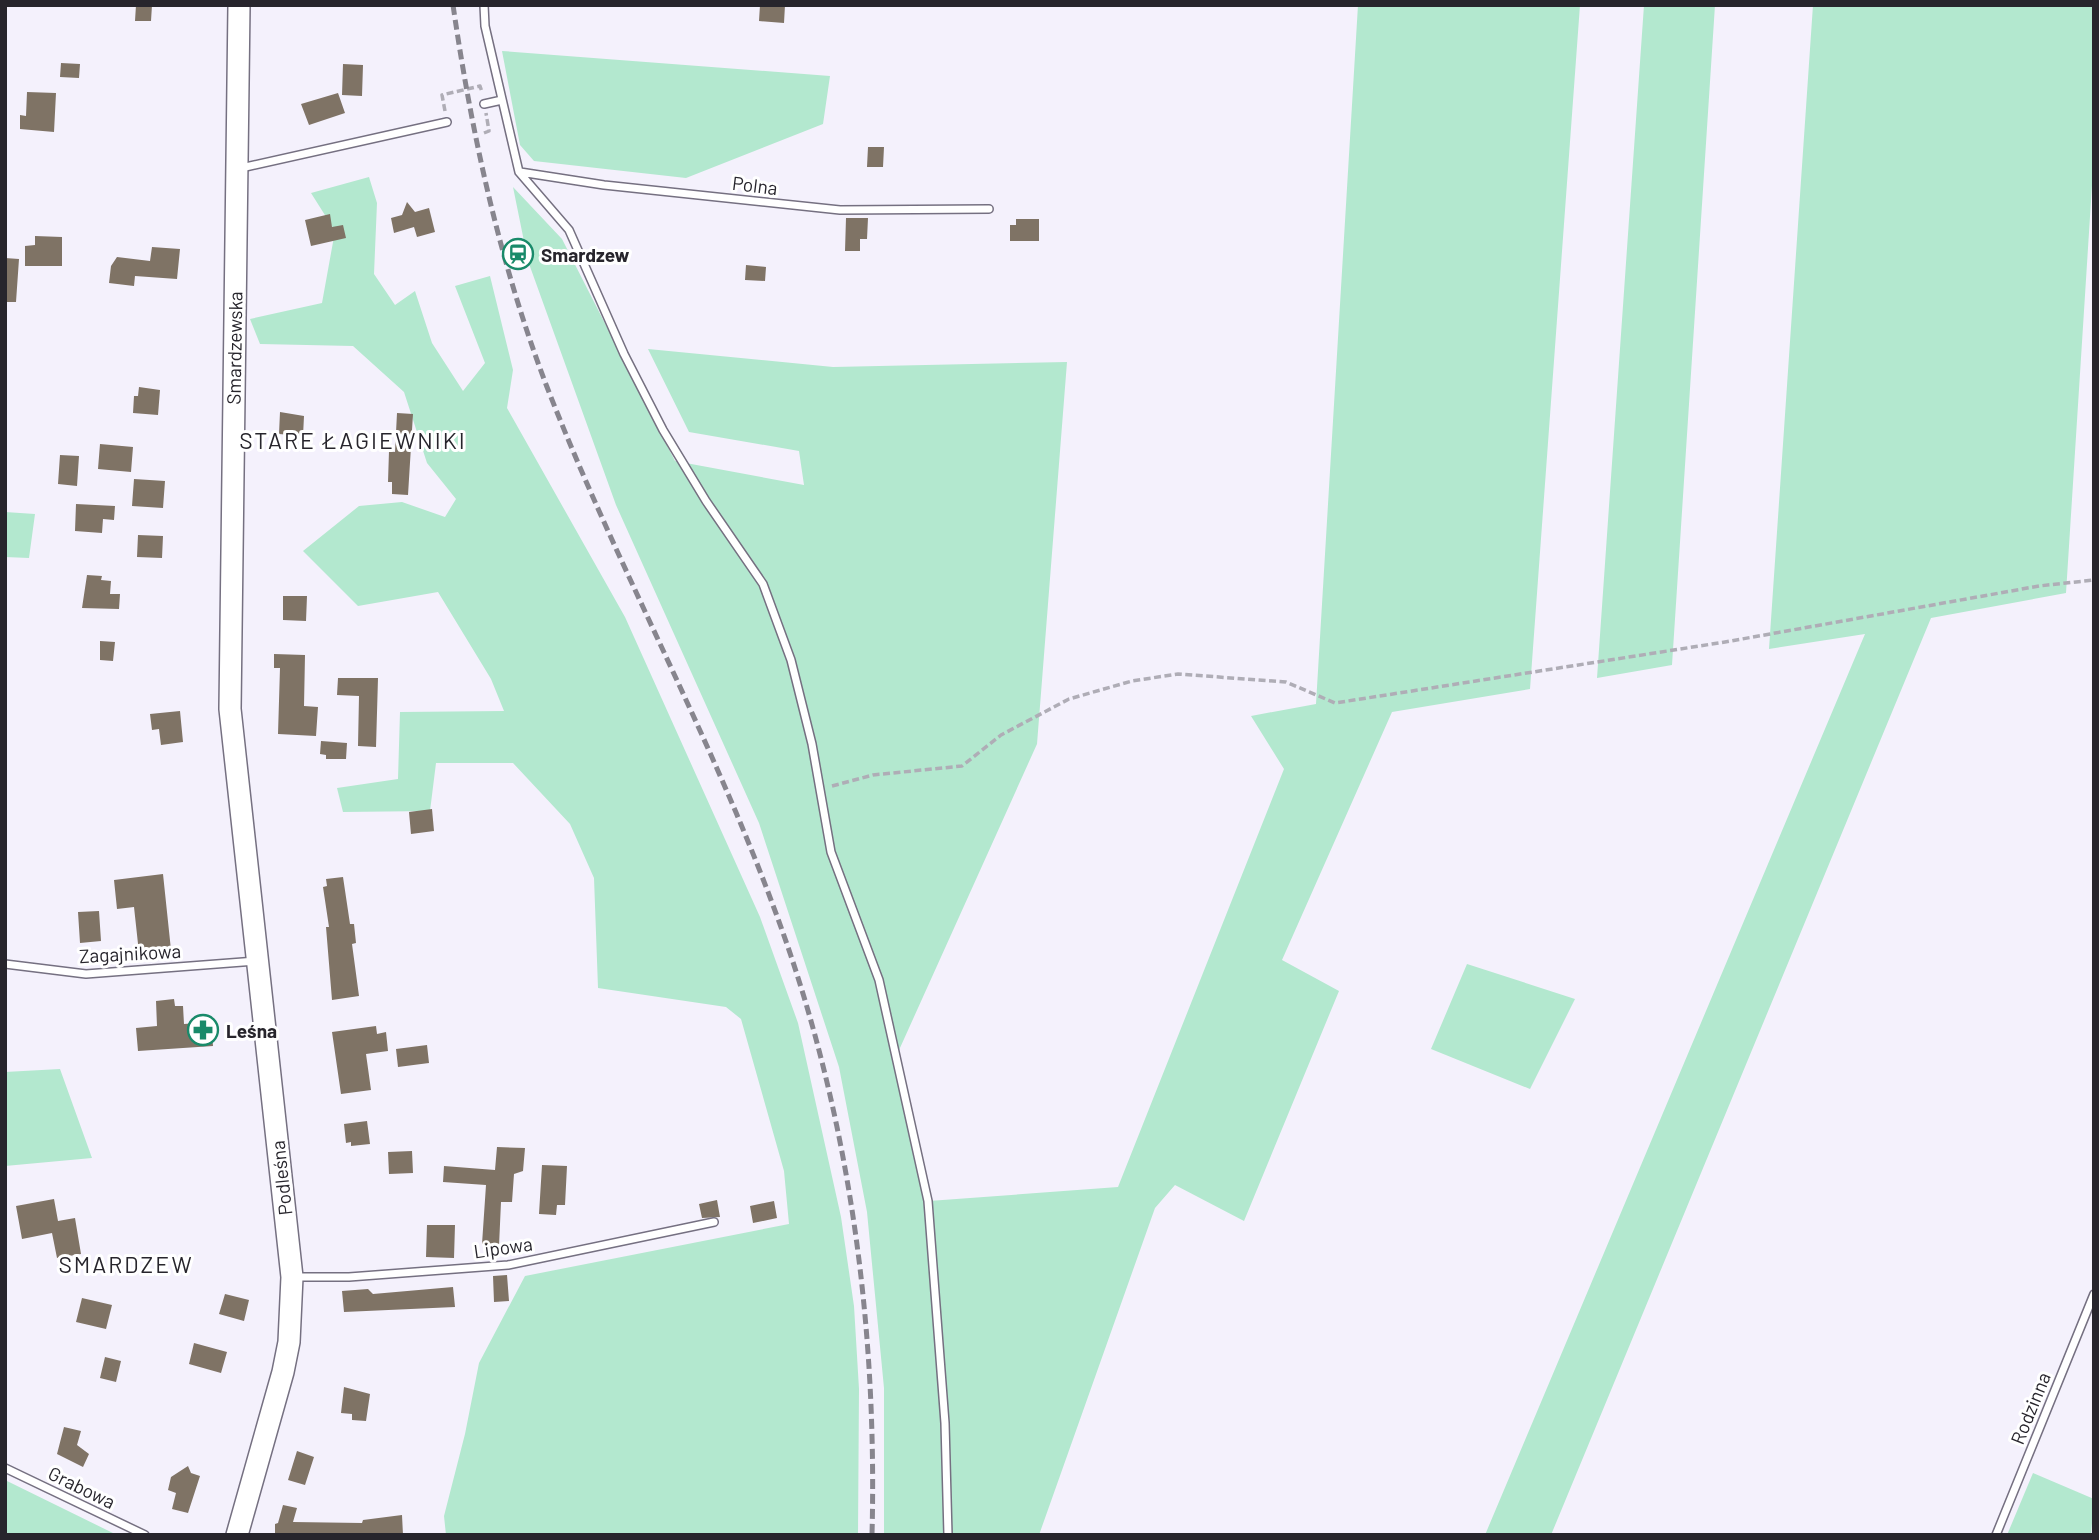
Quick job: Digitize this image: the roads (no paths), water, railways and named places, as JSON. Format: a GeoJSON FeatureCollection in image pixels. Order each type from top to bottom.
{"type":"FeatureCollection","features":[{"type":"Feature","properties":{"kind":"street","name":"Smardzewska"},"geometry":{"type":"LineString","coordinates":[[239,5],[230,709],[240,817]]}},
{"type":"Feature","properties":{"kind":"street","name":"Podleśna"},"geometry":{"type":"LineString","coordinates":[[237,1535],[283,1373],[289,1342],[292,1277],[240,817]]}},
{"type":"Feature","properties":{"kind":"lane"},"geometry":{"type":"LineString","coordinates":[[484,5],[485,26],[519,172],[569,230],[624,354],[663,430],[706,501],[763,584],[791,660],[812,744],[831,852],[879,980],[928,1201],[946,1423],[948,1535]]}},
{"type":"Feature","properties":{"kind":"lane"},"geometry":{"type":"LineString","coordinates":[[484,104],[502,100]]}},
{"type":"Feature","properties":{"kind":"lane"},"geometry":{"type":"LineString","coordinates":[[237,169],[447,122]]}},
{"type":"Feature","properties":{"kind":"lane","name":"Polna"},"geometry":{"type":"LineString","coordinates":[[519,172],[604,185],[840,210],[989,209]]}},
{"type":"Feature","properties":{"kind":"lane","name":"Zagajnikowa"},"geometry":{"type":"LineString","coordinates":[[5,964],[86,974],[257,961]]}},
{"type":"Feature","properties":{"kind":"lane","name":"Lipowa"},"geometry":{"type":"LineString","coordinates":[[292,1277],[349,1277],[508,1265],[714,1222]]}},
{"type":"Feature","properties":{"kind":"lane","name":"Rodzinna"},"geometry":{"type":"LineString","coordinates":[[1996,1535],[2094,1294]]}},
{"type":"Feature","properties":{"kind":"lane","name":"Grabowa"},"geometry":{"type":"LineString","coordinates":[[5,1468],[145,1535]]}},
{"type":"Feature","properties":{"kind":"railway"},"geometry":{"type":"LineString","coordinates":[[453,5],[479,151],[502,247],[530,341],[607,530],[736,812],[791,956],[812,1026],[831,1097],[857,1242],[870,1388],[872,1535]]}},
{"type":"Feature","properties":{"kind":"place","name":"Smardzew"},"geometry":{"type":"Point","coordinates":[518,254]}},
{"type":"Feature","properties":{"kind":"place","name":"Leśna"},"geometry":{"type":"Point","coordinates":[203,1030]}},
{"type":"Feature","properties":{"kind":"district","name":"STARE ŁAGIEWNIKI"},"geometry":{"type":"Point","coordinates":[353,440]}},
{"type":"Feature","properties":{"kind":"district","name":"SMARDZEW"},"geometry":{"type":"Point","coordinates":[126,1264]}}]}
